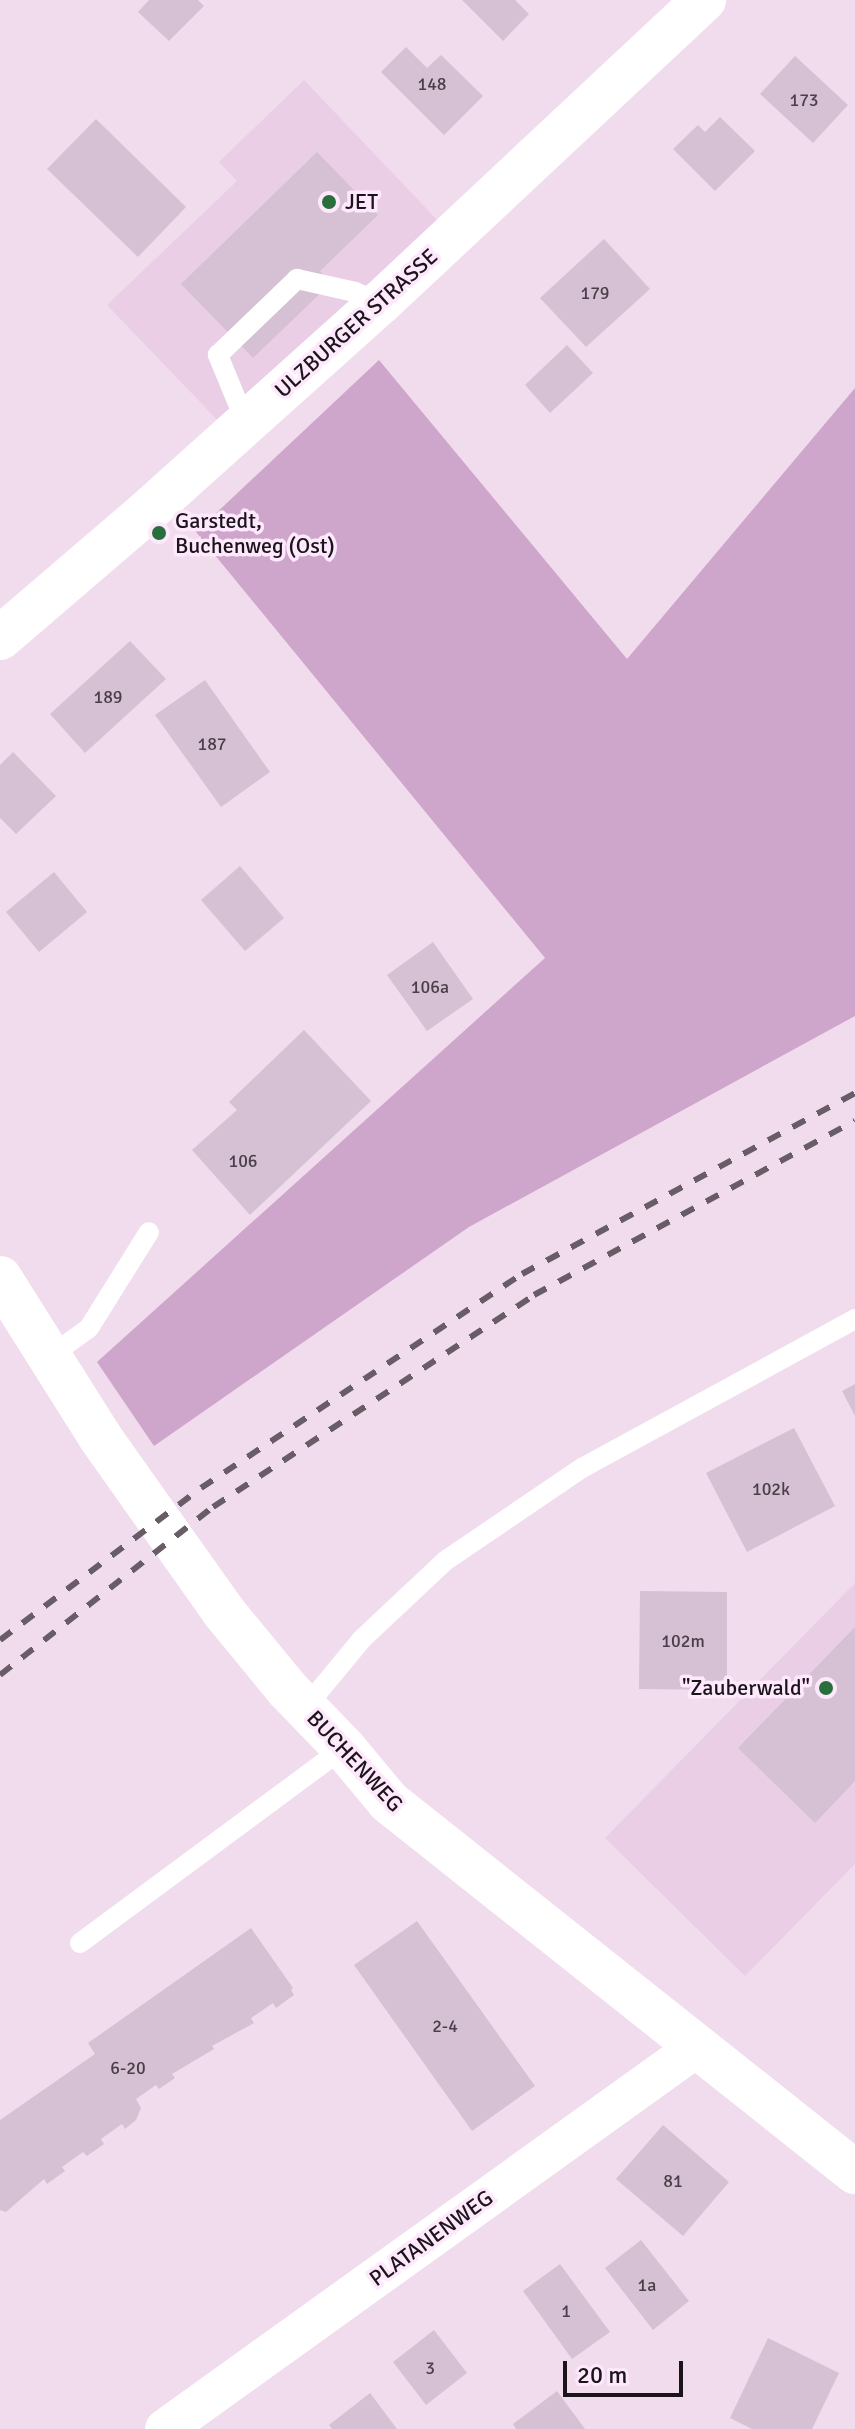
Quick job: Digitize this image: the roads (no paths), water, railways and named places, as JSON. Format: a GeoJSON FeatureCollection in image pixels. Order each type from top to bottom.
{"type":"FeatureCollection","features":[{"type":"Feature","properties":{"kind":"street","name":"ULZBURGER STRASSE"},"geometry":{"type":"LineString","coordinates":[[0,638],[380,303],[704,0]]}},
{"type":"Feature","properties":{"kind":"street","name":"BUCHENWEG"},"geometry":{"type":"LineString","coordinates":[[0,1278],[100,1437],[223,1611],[389,1802],[855,2172]]}},
{"type":"Feature","properties":{"kind":"street","name":"PLATANENWEG"},"geometry":{"type":"LineString","coordinates":[[165,2429],[697,2047]]}},
{"type":"Feature","properties":{"kind":"lane"},"geometry":{"type":"LineString","coordinates":[[246,423],[218,355],[297,279],[355,292],[380,303]]}},
{"type":"Feature","properties":{"kind":"lane"},"geometry":{"type":"LineString","coordinates":[[49,1357],[89,1328],[149,1232]]}},
{"type":"Feature","properties":{"kind":"lane"},"geometry":{"type":"LineString","coordinates":[[305,1708],[362,1639],[445,1561],[582,1468],[855,1319]]}},
{"type":"Feature","properties":{"kind":"lane"},"geometry":{"type":"LineString","coordinates":[[80,1943],[344,1748]]}},
{"type":"Feature","properties":{"kind":"railway"},"geometry":{"type":"LineString","coordinates":[[0,1640],[201,1488],[522,1274],[855,1093]]}},
{"type":"Feature","properties":{"kind":"railway"},"geometry":{"type":"LineString","coordinates":[[0,1675],[213,1507],[534,1295],[855,1121]]}},
{"type":"Feature","properties":{"kind":"place","name":"JET"},"geometry":{"type":"Point","coordinates":[329,202]}},
{"type":"Feature","properties":{"kind":"place","name":"Garstedt, Buchenweg (Ost)"},"geometry":{"type":"Point","coordinates":[159,533]}},
{"type":"Feature","properties":{"kind":"place","name":"\"Zauberwald\""},"geometry":{"type":"Point","coordinates":[826,1688]}}]}
